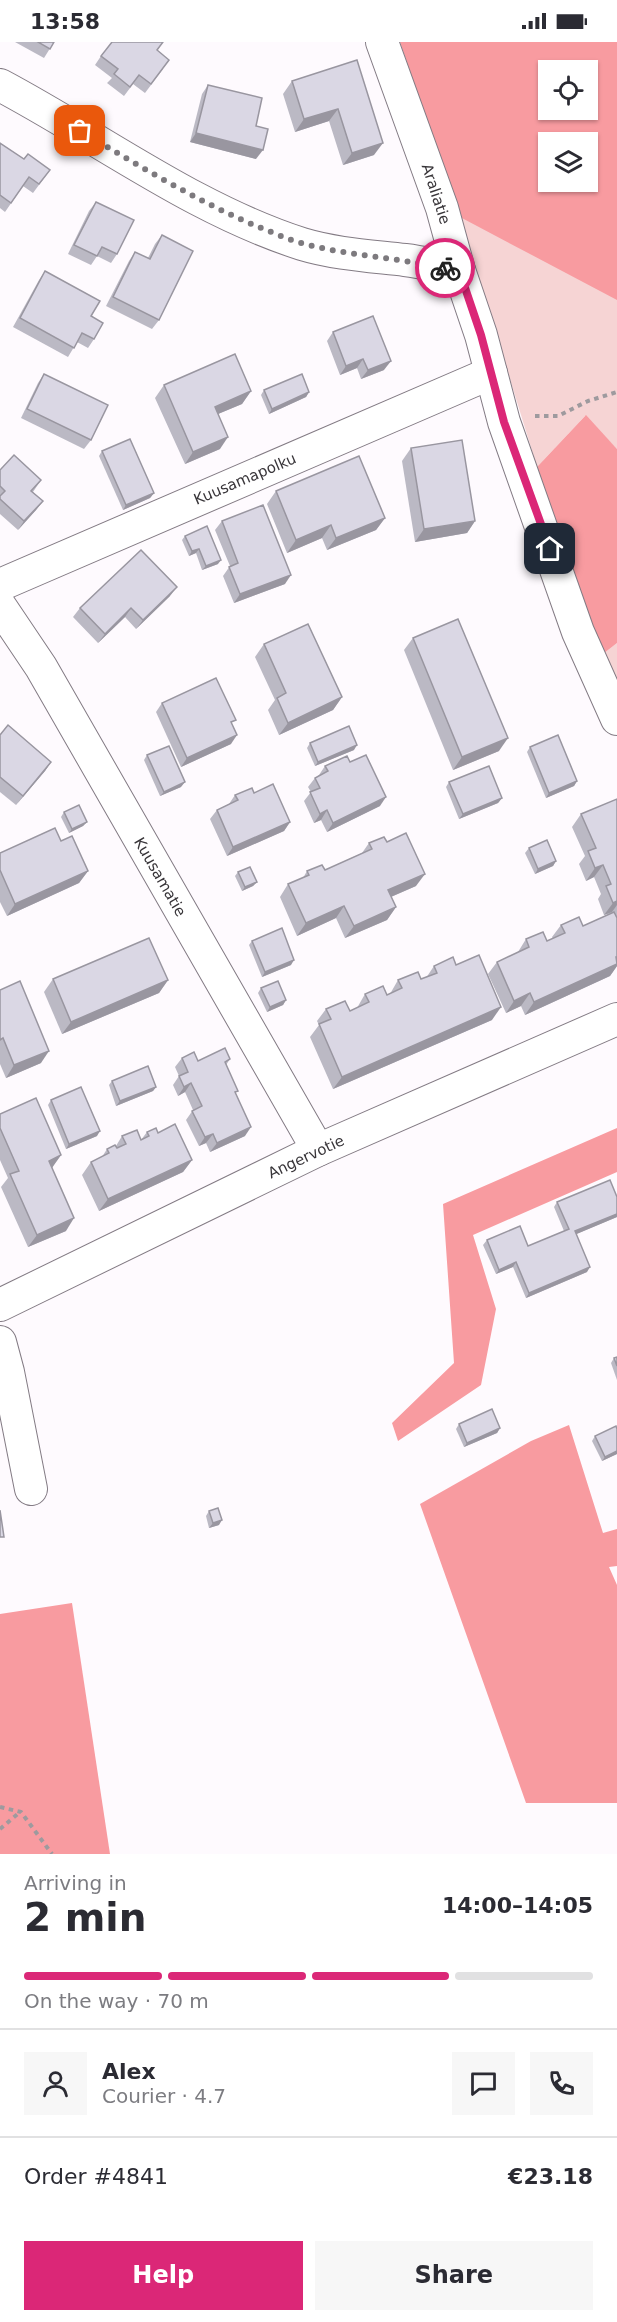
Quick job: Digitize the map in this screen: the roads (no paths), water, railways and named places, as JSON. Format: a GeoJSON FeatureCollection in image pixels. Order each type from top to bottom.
{"type":"FeatureCollection","features":[{"type":"Feature","properties":{"kind":"street","name":"Araliatie"},"geometry":{"type":"LineString","coordinates":[[382,42],[442,208],[459,270],[481,335],[504,422],[578,632],[617,719]]}},
{"type":"Feature","properties":{"kind":"street"},"geometry":{"type":"LineString","coordinates":[[0,84],[167,182],[242,220],[303,244],[358,255],[408,260],[459,270]]}},
{"type":"Feature","properties":{"kind":"street","name":"Kuusamapolku"},"geometry":{"type":"LineString","coordinates":[[0,585],[490,373]]}},
{"type":"Feature","properties":{"kind":"street","name":"Kuusamatie"},"geometry":{"type":"LineString","coordinates":[[0,606],[41,667],[318,1150]]}},
{"type":"Feature","properties":{"kind":"street","name":"Angervotie"},"geometry":{"type":"LineString","coordinates":[[0,1305],[318,1150],[617,1018]]}},
{"type":"Feature","properties":{"kind":"street"},"geometry":{"type":"LineString","coordinates":[[0,1342],[31,1489]]}}]}
